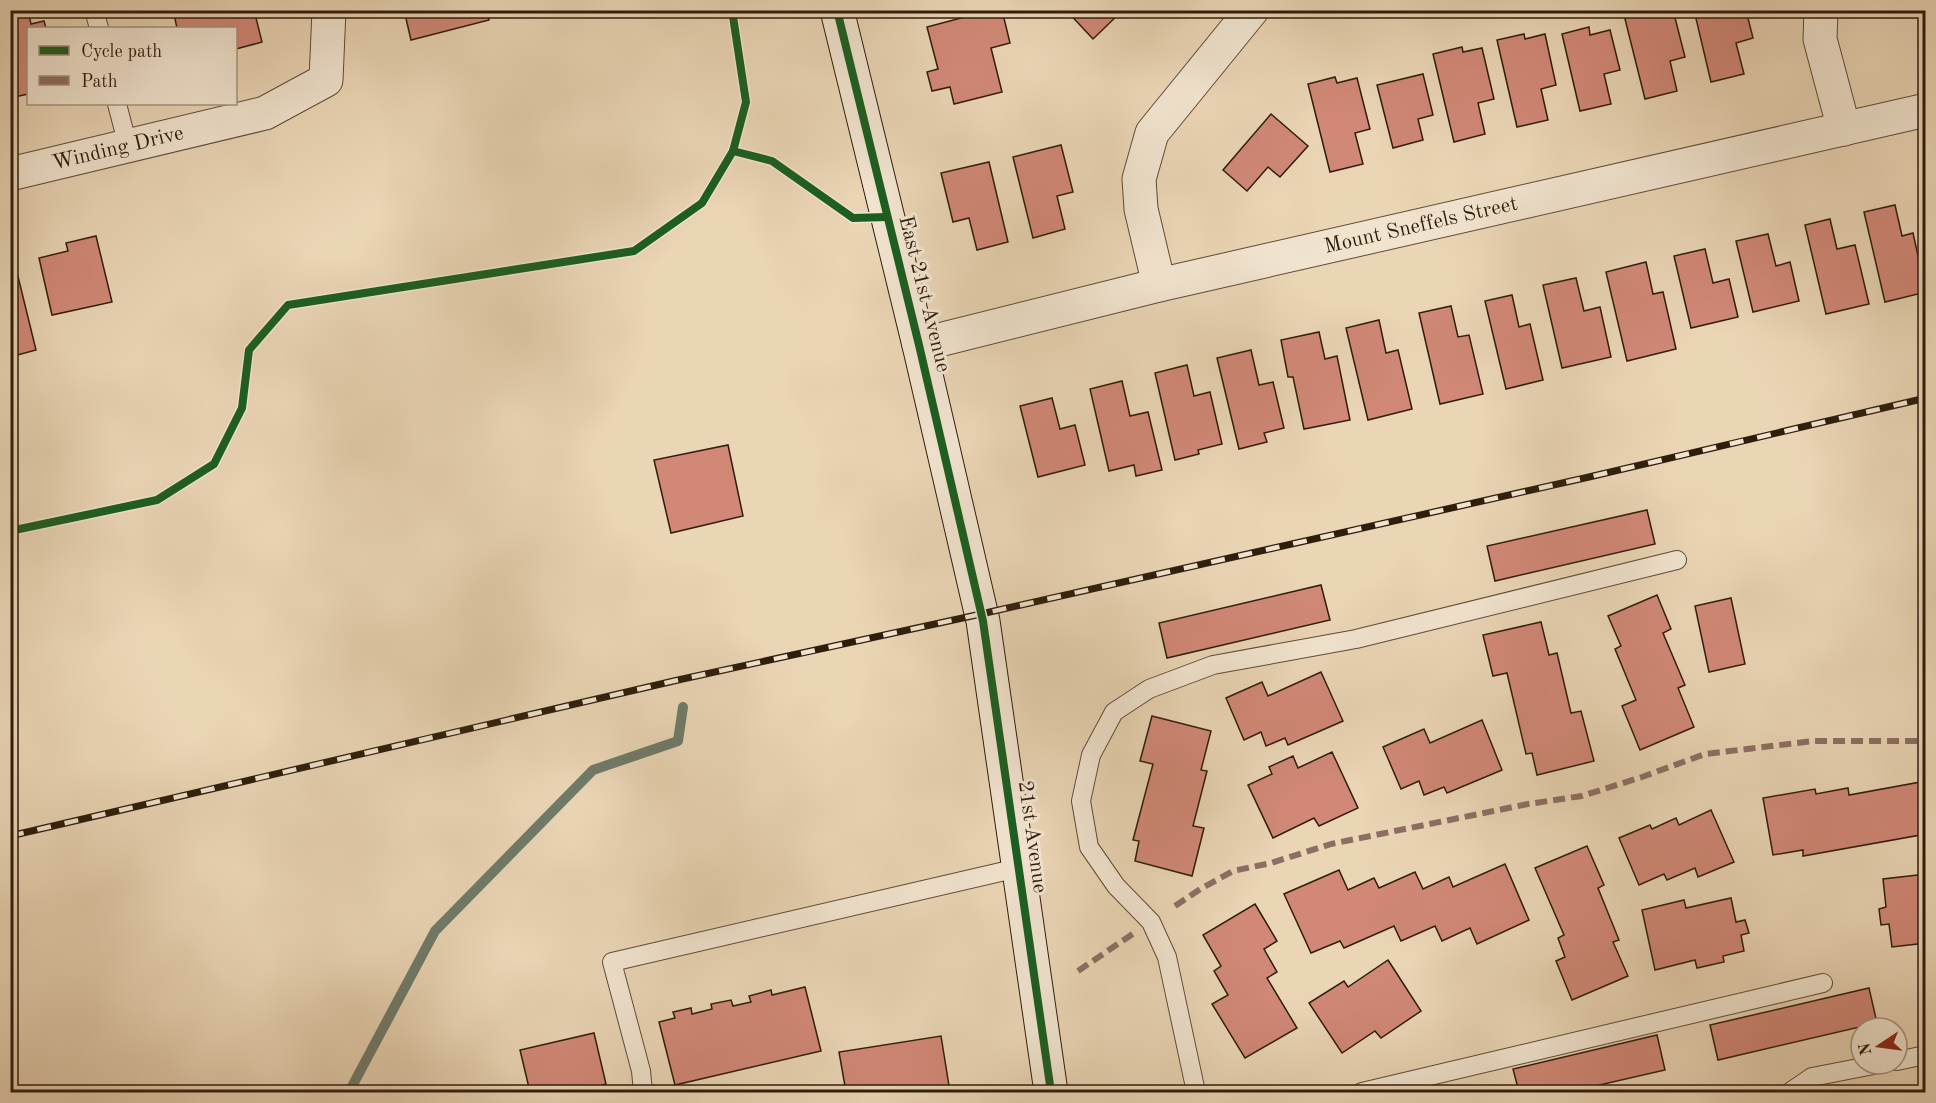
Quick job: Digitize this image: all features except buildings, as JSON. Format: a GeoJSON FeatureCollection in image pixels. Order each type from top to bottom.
{"type":"FeatureCollection","features":[{"type":"Feature","properties":{"kind":"street","name":"Winding Drive"},"geometry":{"type":"LineString","coordinates":[[10,174],[265,114],[326,80],[329,10]]}},
{"type":"Feature","properties":{"kind":"street","name":"East 21st Avenue"},"geometry":{"type":"LineString","coordinates":[[837,10],[975,587]]}},
{"type":"Feature","properties":{"kind":"street"},"geometry":{"type":"LineString","coordinates":[[1159,285],[1141,209],[1138,179],[1152,133],[1252,10]]}},
{"type":"Feature","properties":{"kind":"street"},"geometry":{"type":"LineString","coordinates":[[1821,10],[1820,39],[1844,129]]}},
{"type":"Feature","properties":{"kind":"street","name":"Mount Sneffels Street"},"geometry":{"type":"LineString","coordinates":[[918,345],[1159,285],[1926,110]]}},
{"type":"Feature","properties":{"kind":"street","name":"21st Avenue"},"geometry":{"type":"LineString","coordinates":[[975,587],[983,621],[1051,1092]]}},
{"type":"Feature","properties":{"kind":"lane"},"geometry":{"type":"LineString","coordinates":[[94,10],[99,27]]}},
{"type":"Feature","properties":{"kind":"lane"},"geometry":{"type":"LineString","coordinates":[[117,105],[128,146]]}},
{"type":"Feature","properties":{"kind":"lane"},"geometry":{"type":"LineString","coordinates":[[1196,1092],[1167,957],[1151,922],[1116,886],[1089,847],[1081,801],[1091,755],[1114,712],[1149,689],[1213,666],[1356,639],[1677,560]]}},
{"type":"Feature","properties":{"kind":"lane"},"geometry":{"type":"LineString","coordinates":[[643,1092],[641,1071],[612,962],[1018,868]]}},
{"type":"Feature","properties":{"kind":"lane"},"geometry":{"type":"LineString","coordinates":[[1362,1092],[1823,983]]}},
{"type":"Feature","properties":{"kind":"lane"},"geometry":{"type":"LineString","coordinates":[[1909,1058],[1925,1056]]}},
{"type":"Feature","properties":{"kind":"lane"},"geometry":{"type":"LineString","coordinates":[[1790,1092],[1812,1077],[1849,1070]]}},
{"type":"Feature","properties":{"kind":"waterway"},"geometry":{"type":"LineString","coordinates":[[349,1092],[435,931],[593,770],[678,741],[683,707]]}},
{"type":"Feature","properties":{"kind":"railway"},"geometry":{"type":"LineString","coordinates":[[10,836],[678,680],[1589,477],[1926,398]]}},
{"type":"Feature","properties":{"kind":"marked path"},"geometry":{"type":"LineString","coordinates":[[1175,906],[1233,871],[1271,863],[1331,844],[1528,804],[1582,796],[1705,754],[1814,741],[1926,741]]}},
{"type":"Feature","properties":{"kind":"marked path"},"geometry":{"type":"LineString","coordinates":[[1078,971],[1134,933]]}},
{"type":"Feature","properties":{"kind":"cycle path"},"geometry":{"type":"LineString","coordinates":[[10,531],[157,500],[214,464],[242,408],[249,350],[288,305],[634,251],[702,203],[733,151],[746,102],[732,10]]}},
{"type":"Feature","properties":{"kind":"cycle path"},"geometry":{"type":"LineString","coordinates":[[837,10],[919,345],[983,621],[1051,1092]]}},
{"type":"Feature","properties":{"kind":"cycle path"},"geometry":{"type":"LineString","coordinates":[[733,151],[772,161],[853,218],[887,217]]}}]}
